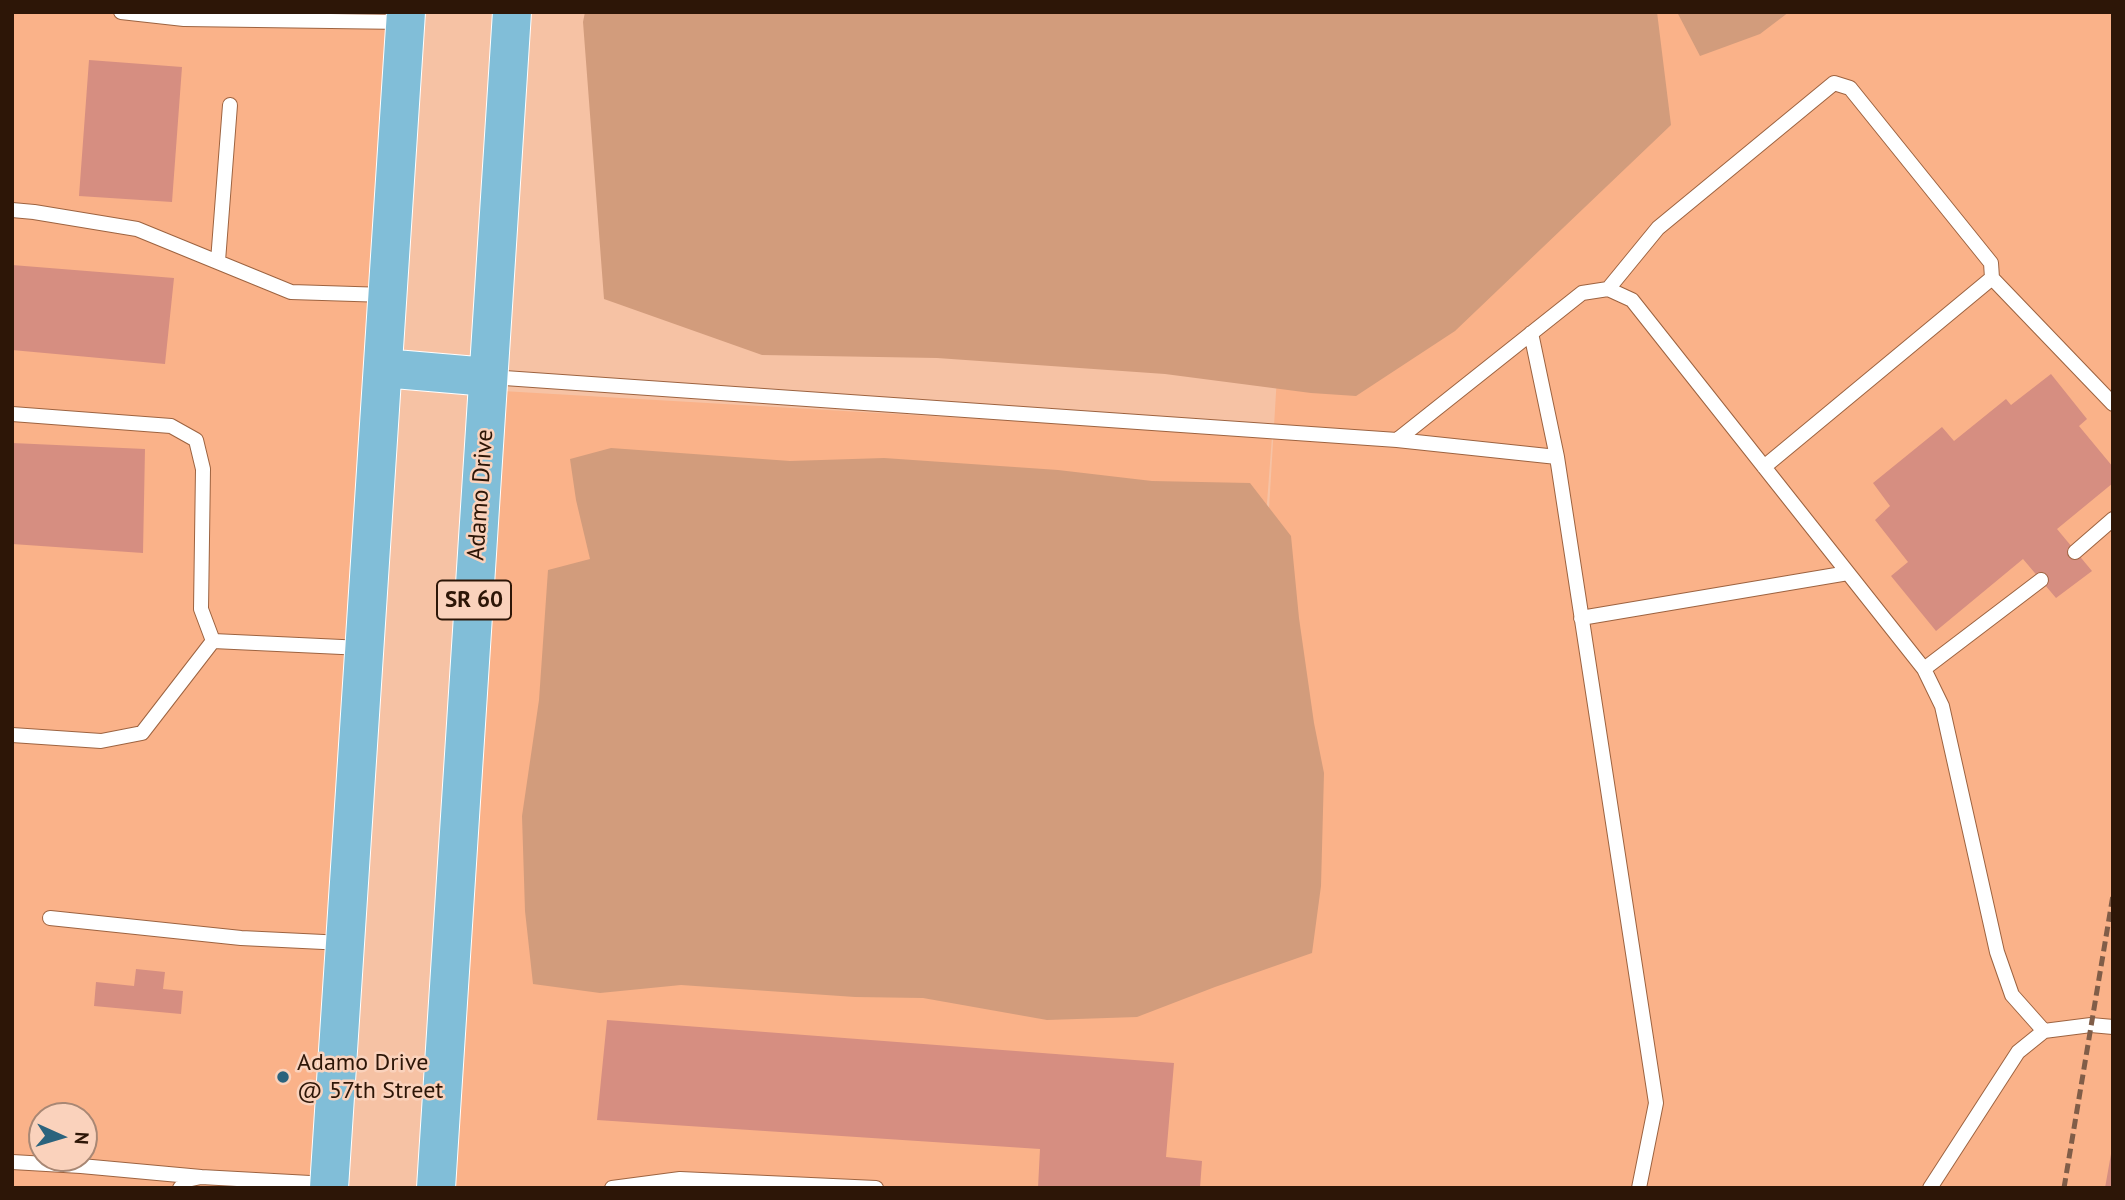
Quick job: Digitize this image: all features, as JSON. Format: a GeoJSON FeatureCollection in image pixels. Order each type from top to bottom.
{"type":"FeatureCollection","features":[{"type":"Feature","properties":{"kind":"main road","name":"Adamo Drive"},"geometry":{"type":"LineString","coordinates":[[436,1188],[512,12]]}},
{"type":"Feature","properties":{"kind":"main road"},"geometry":{"type":"LineString","coordinates":[[330,1186],[405,17]]}},
{"type":"Feature","properties":{"kind":"main road"},"geometry":{"type":"LineString","coordinates":[[383,368],[488,377]]}},
{"type":"Feature","properties":{"kind":"lane"},"geometry":{"type":"LineString","coordinates":[[121,12],[184,19],[405,17]]}},
{"type":"Feature","properties":{"kind":"lane"},"geometry":{"type":"LineString","coordinates":[[1608,289],[1658,228],[1833,83],[1850,88],[1992,263],[1992,278],[2113,404]]}},
{"type":"Feature","properties":{"kind":"lane"},"geometry":{"type":"LineString","coordinates":[[218,261],[230,105]]}},
{"type":"Feature","properties":{"kind":"lane"},"geometry":{"type":"LineString","coordinates":[[12,210],[137,229],[291,292],[388,295]]}},
{"type":"Feature","properties":{"kind":"lane"},"geometry":{"type":"LineString","coordinates":[[1764,467],[1992,278]]}},
{"type":"Feature","properties":{"kind":"lane"},"geometry":{"type":"LineString","coordinates":[[1397,440],[1582,293],[1608,289],[1632,300],[1924,669],[1941,706],[1997,952],[2012,995],[2044,1031]]}},
{"type":"Feature","properties":{"kind":"lane"},"geometry":{"type":"LineString","coordinates":[[1531,333],[1556,457],[1656,1102],[1639,1188]]}},
{"type":"Feature","properties":{"kind":"lane"},"geometry":{"type":"LineString","coordinates":[[488,377],[1397,440],[1556,457]]}},
{"type":"Feature","properties":{"kind":"lane"},"geometry":{"type":"LineString","coordinates":[[12,414],[171,426],[196,440],[203,469],[201,609],[213,641]]}},
{"type":"Feature","properties":{"kind":"lane"},"geometry":{"type":"LineString","coordinates":[[2076,552],[2113,519]]}},
{"type":"Feature","properties":{"kind":"lane"},"geometry":{"type":"LineString","coordinates":[[1581,618],[1848,573]]}},
{"type":"Feature","properties":{"kind":"lane"},"geometry":{"type":"LineString","coordinates":[[1924,669],[2042,580]]}},
{"type":"Feature","properties":{"kind":"lane"},"geometry":{"type":"LineString","coordinates":[[213,641],[365,648]]}},
{"type":"Feature","properties":{"kind":"lane"},"geometry":{"type":"LineString","coordinates":[[12,736],[102,741],[142,733],[213,641]]}},
{"type":"Feature","properties":{"kind":"lane"},"geometry":{"type":"LineString","coordinates":[[50,918],[241,939],[345,943]]}},
{"type":"Feature","properties":{"kind":"lane"},"geometry":{"type":"LineString","coordinates":[[1930,1188],[2018,1052],[2044,1031],[2091,1025],[2113,1027]]}},
{"type":"Feature","properties":{"kind":"lane"},"geometry":{"type":"LineString","coordinates":[[12,1162],[330,1186]]}},
{"type":"Feature","properties":{"kind":"lane"},"geometry":{"type":"LineString","coordinates":[[180,1188],[187,1180],[201,1177]]}},
{"type":"Feature","properties":{"kind":"lane"},"geometry":{"type":"LineString","coordinates":[[612,1188],[680,1180],[876,1188]]}},
{"type":"Feature","properties":{"kind":"shaded area"},"geometry":{"type":"Polygon","coordinates":[[[12,12],[388,12],[311,1188],[12,1188],[12,12]]]}},
{"type":"Feature","properties":{"kind":"shaded area"},"geometry":{"type":"Polygon","coordinates":[[[585,12],[1657,12],[1671,125],[1455,331],[1356,396],[1311,393],[1165,374],[937,358],[762,355],[604,299],[583,22],[585,12]]]}},
{"type":"Feature","properties":{"kind":"shaded area"},"geometry":{"type":"Polygon","coordinates":[[[1618,12],[2113,12],[2113,1188],[444,1188],[485,390],[1272,436],[1257,637],[1247,875],[1279,343],[1618,12]]]}},
{"type":"Feature","properties":{"kind":"shaded area"},"geometry":{"type":"Polygon","coordinates":[[[1677,12],[1789,12],[1760,34],[1700,56],[1677,12]]]}},
{"type":"Feature","properties":{"kind":"shaded area"},"geometry":{"type":"Polygon","coordinates":[[[611,448],[790,461],[884,458],[1058,470],[1152,481],[1250,483],[1291,536],[1299,618],[1324,773],[1321,886],[1312,953],[1137,1017],[1047,1020],[923,998],[855,997],[681,985],[600,993],[533,984],[525,911],[522,816],[539,700],[548,570],[590,559],[576,500],[570,459],[611,448]]]}},
{"type":"Feature","properties":{"kind":"building"},"geometry":{"type":"Polygon","coordinates":[[[89,60],[182,67],[172,202],[79,196],[89,60]]]}},
{"type":"Feature","properties":{"kind":"building"},"geometry":{"type":"Polygon","coordinates":[[[12,265],[174,278],[165,364],[12,350],[12,265]]]}},
{"type":"Feature","properties":{"kind":"building"},"geometry":{"type":"Polygon","coordinates":[[[2051,374],[2087,419],[2079,426],[2113,467],[2113,483],[2057,529],[2092,571],[2056,598],[2023,559],[1936,631],[1891,576],[1908,562],[1875,520],[1890,506],[1873,483],[1942,427],[1954,441],[2006,399],[2011,405],[2051,374]]]}},
{"type":"Feature","properties":{"kind":"building"},"geometry":{"type":"Polygon","coordinates":[[[12,443],[145,449],[143,553],[12,544],[12,443]]]}},
{"type":"Feature","properties":{"kind":"building"},"geometry":{"type":"Polygon","coordinates":[[[136,969],[165,972],[163,989],[183,991],[181,1014],[94,1006],[96,982],[134,986],[136,969]]]}},
{"type":"Feature","properties":{"kind":"building"},"geometry":{"type":"Polygon","coordinates":[[[607,1020],[1174,1063],[1166,1157],[1202,1161],[1200,1188],[1038,1188],[1040,1149],[597,1120],[607,1020]]]}},
{"type":"Feature","properties":{"kind":"building"},"geometry":{"type":"Polygon","coordinates":[[[2111,1154],[2113,1188],[2105,1188],[2111,1154]]]}},
{"type":"Feature","properties":{"kind":"railway"},"geometry":{"type":"LineString","coordinates":[[2064,1188],[2113,895]]}},
{"type":"Feature","properties":{"kind":"place","name":"Adamo Drive @ 57th Street"},"geometry":{"type":"Point","coordinates":[283,1077]}}]}
